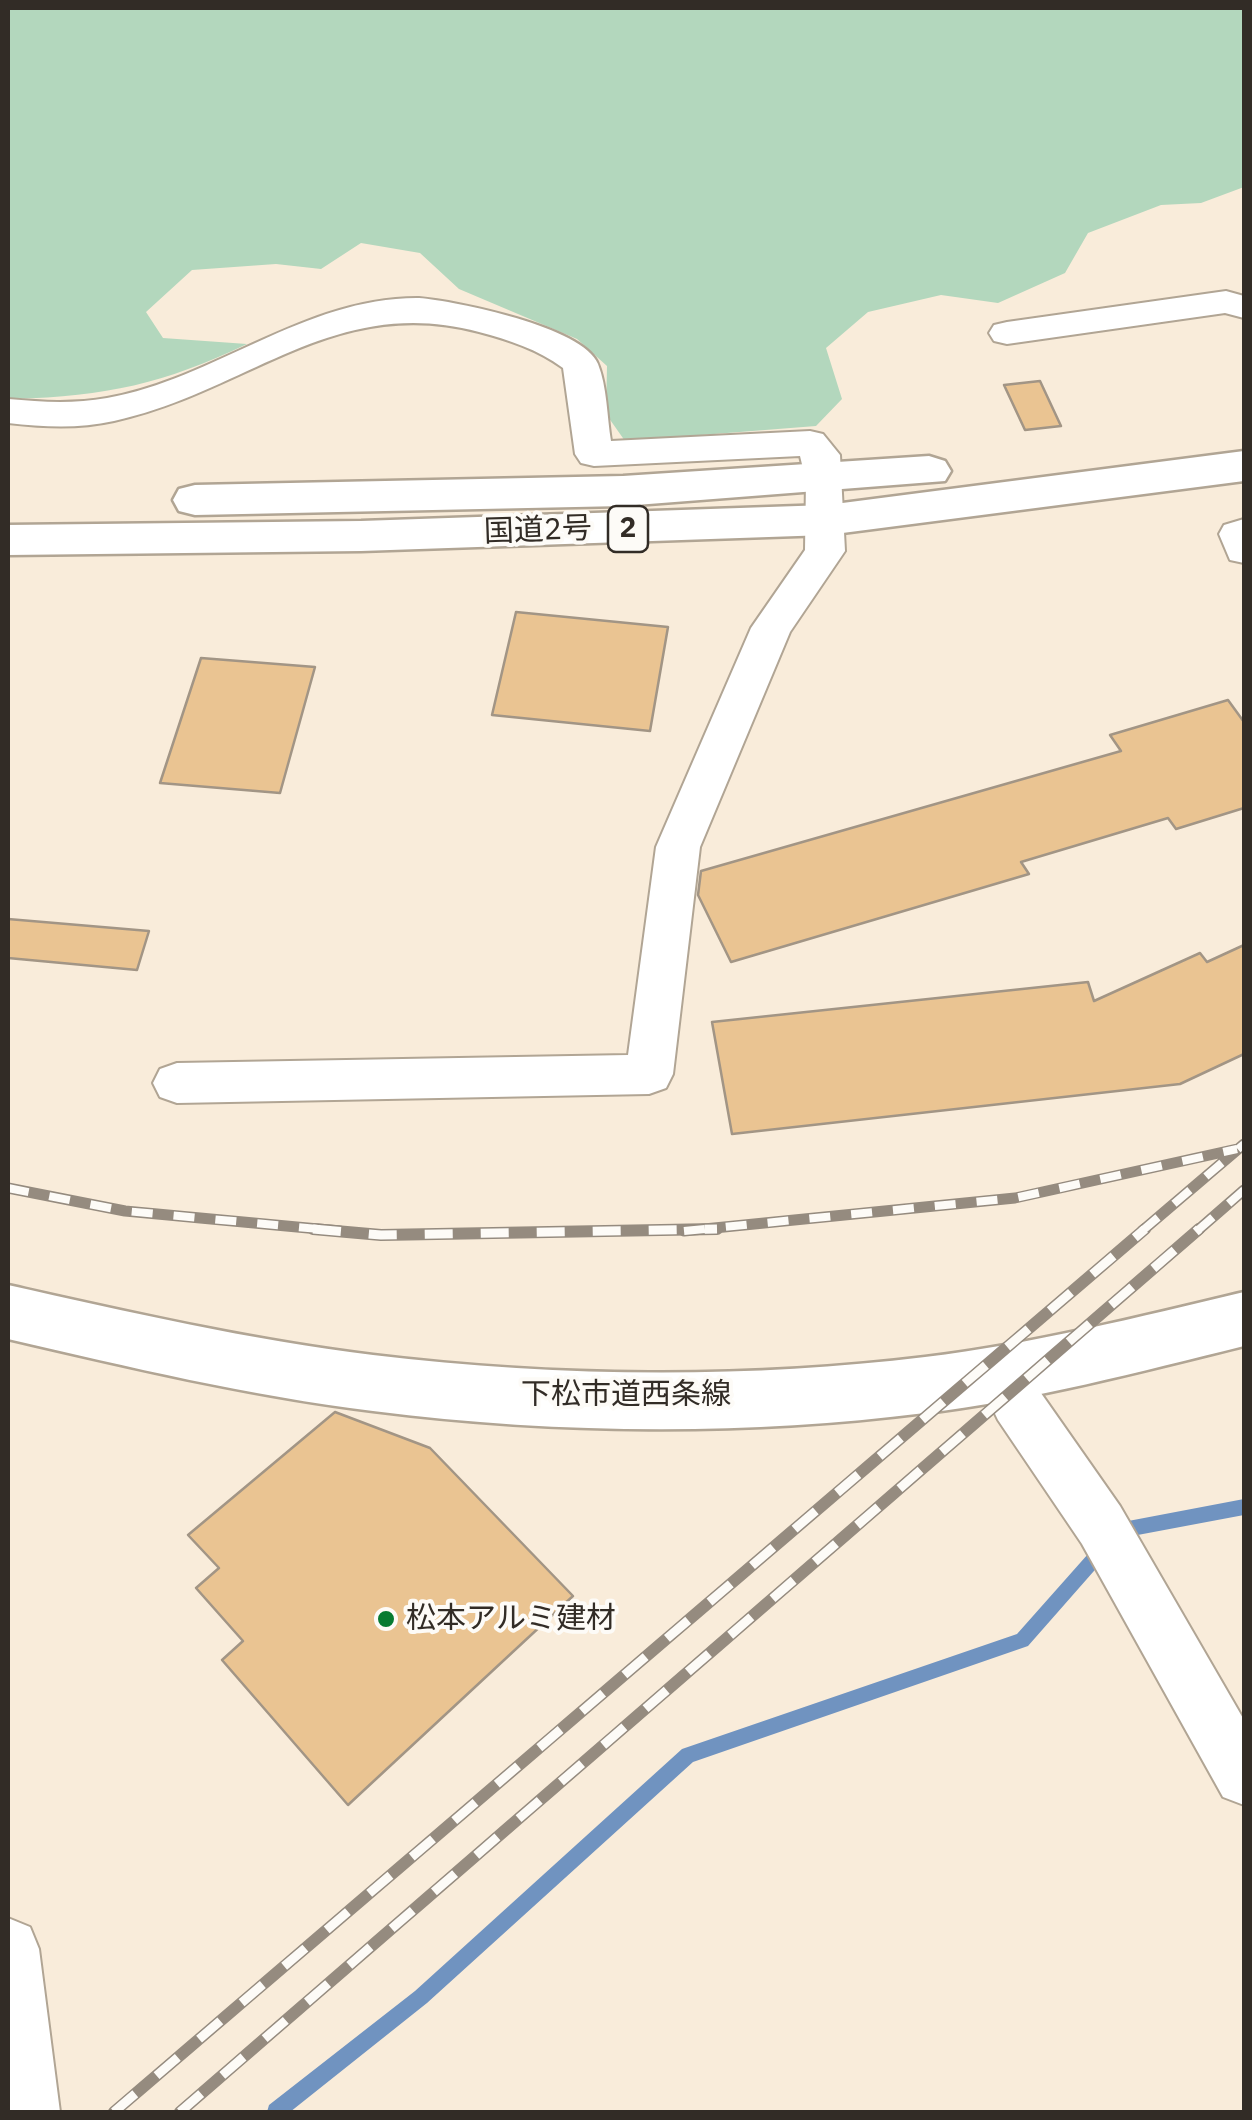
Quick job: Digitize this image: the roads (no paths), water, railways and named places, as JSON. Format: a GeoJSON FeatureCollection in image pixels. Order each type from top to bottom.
{"type":"FeatureCollection","features":[{"type":"Feature","properties":{"kind":"main road","name":"国道2号"},"geometry":{"type":"LineString","coordinates":[[8,502],[622,491],[826,500],[1033,460],[1244,430]]}},
{"type":"Feature","properties":{"kind":"main road","name":"国道2号"},"geometry":{"type":"LineString","coordinates":[[8,540],[361,536],[1244,466]]}},
{"type":"Feature","properties":{"kind":"main road","name":"下松市道西条線"},"geometry":{"type":"LineString","coordinates":[[8,1312],[216,1358],[422,1388],[606,1401],[881,1390],[1001,1372],[1244,1319]]}},
{"type":"Feature","properties":{"kind":"street"},"geometry":{"type":"LineString","coordinates":[[1007,333],[1226,302],[1244,307]]}},
{"type":"Feature","properties":{"kind":"street"},"geometry":{"type":"LineString","coordinates":[[8,411],[42,418],[98,415],[179,390],[292,338],[359,316],[411,309],[448,312],[552,340],[580,364],[594,454],[810,443],[821,455],[826,551],[772,628],[678,848],[649,1074],[176,1083]]}},
{"type":"Feature","properties":{"kind":"street"},"geometry":{"type":"LineString","coordinates":[[1244,532],[1238,534],[1244,550]]}},
{"type":"Feature","properties":{"kind":"street"},"geometry":{"type":"LineString","coordinates":[[1001,1372],[1100,1526],[1244,1776]]}},
{"type":"Feature","properties":{"kind":"street"},"geometry":{"type":"LineString","coordinates":[[8,1948],[28,2112]]}},
{"type":"Feature","properties":{"kind":"waterway"},"geometry":{"type":"LineString","coordinates":[[1118,1535],[1123,1530],[1244,1507]]}},
{"type":"Feature","properties":{"kind":"waterway"},"geometry":{"type":"LineString","coordinates":[[276,2112],[421,1997],[688,1755],[1022,1640],[1102,1550]]}},
{"type":"Feature","properties":{"kind":"railway"},"geometry":{"type":"LineString","coordinates":[[1142,1231],[1244,1144]]}},
{"type":"Feature","properties":{"kind":"railway"},"geometry":{"type":"LineString","coordinates":[[701,1229],[1015,1198],[1237,1149]]}},
{"type":"Feature","properties":{"kind":"railway"},"geometry":{"type":"LineString","coordinates":[[8,1188],[125,1211],[340,1231]]}},
{"type":"Feature","properties":{"kind":"railway"},"geometry":{"type":"LineString","coordinates":[[1197,1231],[1244,1190]]}},
{"type":"Feature","properties":{"kind":"railway"},"geometry":{"type":"LineString","coordinates":[[313,1229],[381,1235],[701,1229]]}},
{"type":"Feature","properties":{"kind":"railway"},"geometry":{"type":"LineString","coordinates":[[684,1231],[701,1229]]}},
{"type":"Feature","properties":{"kind":"railway"},"geometry":{"type":"LineString","coordinates":[[701,1229],[717,1229]]}},
{"type":"Feature","properties":{"kind":"railway"},"geometry":{"type":"LineString","coordinates":[[114,2112],[1145,1229]]}},
{"type":"Feature","properties":{"kind":"railway"},"geometry":{"type":"LineString","coordinates":[[180,2112],[1199,1229]]}},
{"type":"Feature","properties":{"kind":"place","name":"松本アルミ建材"},"geometry":{"type":"Point","coordinates":[386,1619]}}]}
